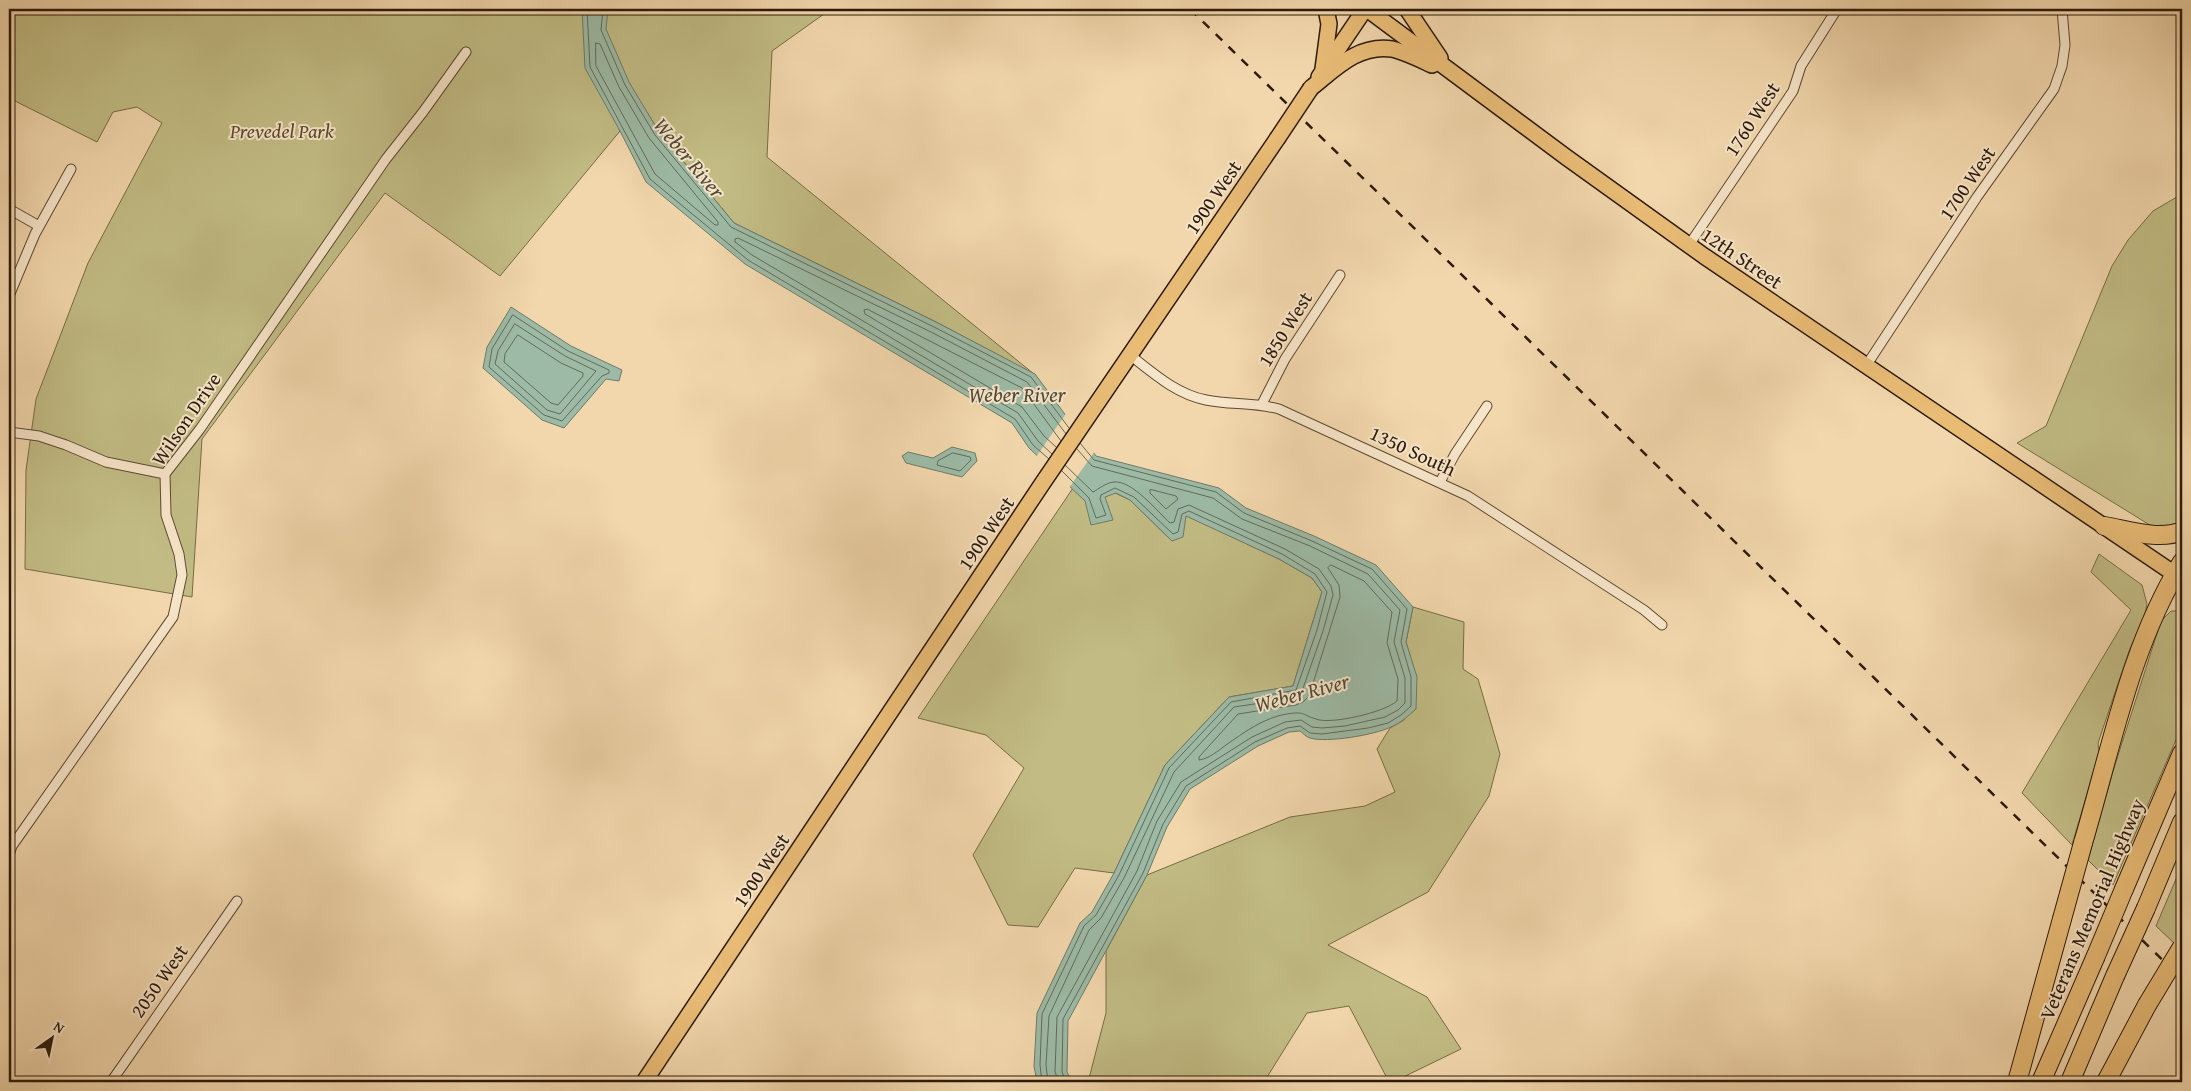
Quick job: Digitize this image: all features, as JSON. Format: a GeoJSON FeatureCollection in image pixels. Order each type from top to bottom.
{"type":"FeatureCollection","features":[{"type":"Feature","properties":{"kind":"highway"},"geometry":{"type":"LineString","coordinates":[[2104,526],[2161,535],[2172,535],[2182,531]]}},
{"type":"Feature","properties":{"kind":"highway"},"geometry":{"type":"LineString","coordinates":[[2017,1082],[2124,699],[2160,601],[2180,572]]}},
{"type":"Feature","properties":{"kind":"highway","name":"Veterans Memorial Highway"},"geometry":{"type":"LineString","coordinates":[[2041,1082],[2182,753]]}},
{"type":"Feature","properties":{"kind":"highway"},"geometry":{"type":"LineString","coordinates":[[2070,1082],[2182,822]]}},
{"type":"Feature","properties":{"kind":"highway"},"geometry":{"type":"LineString","coordinates":[[2106,1082],[2147,1005],[2182,947]]}},
{"type":"Feature","properties":{"kind":"main road"},"geometry":{"type":"LineString","coordinates":[[1323,71],[1329,24],[1326,9]]}},
{"type":"Feature","properties":{"kind":"main road","name":"1900 West"},"geometry":{"type":"LineString","coordinates":[[645,1082],[1042,484],[1366,9]]}},
{"type":"Feature","properties":{"kind":"main road","name":"12th Street"},"geometry":{"type":"LineString","coordinates":[[1366,9],[1689,245],[2104,526],[2180,572]]}},
{"type":"Feature","properties":{"kind":"main road"},"geometry":{"type":"LineString","coordinates":[[1407,9],[1428,42],[1452,73]]}},
{"type":"Feature","properties":{"kind":"main road"},"geometry":{"type":"LineString","coordinates":[[1311,88],[1352,57],[1374,48],[1393,49],[1452,73]]}},
{"type":"Feature","properties":{"kind":"street","name":"1760 West"},"geometry":{"type":"LineString","coordinates":[[1689,245],[1793,91],[1801,66],[1837,9]]}},
{"type":"Feature","properties":{"kind":"street","name":"1700 West"},"geometry":{"type":"LineString","coordinates":[[1866,366],[1977,197],[2054,89],[2062,66],[2065,45],[2062,9]]}},
{"type":"Feature","properties":{"kind":"street","name":"Wilson Drive"},"geometry":{"type":"LineString","coordinates":[[9,855],[12,846],[173,617],[182,575],[179,554],[166,515],[165,474],[200,429],[386,159],[466,52]]}},
{"type":"Feature","properties":{"kind":"street"},"geometry":{"type":"LineString","coordinates":[[9,296],[39,226],[71,169]]}},
{"type":"Feature","properties":{"kind":"street"},"geometry":{"type":"LineString","coordinates":[[9,209],[39,226]]}},
{"type":"Feature","properties":{"kind":"street","name":"1850 West"},"geometry":{"type":"LineString","coordinates":[[1262,404],[1285,359],[1340,276]]}},
{"type":"Feature","properties":{"kind":"street","name":"1350 South"},"geometry":{"type":"LineString","coordinates":[[1130,355],[1167,383],[1186,394],[1206,401],[1262,404],[1279,409],[1468,496],[1644,610],[1662,625]]}},
{"type":"Feature","properties":{"kind":"street"},"geometry":{"type":"LineString","coordinates":[[1440,482],[1455,454],[1487,406]]}},
{"type":"Feature","properties":{"kind":"street"},"geometry":{"type":"LineString","coordinates":[[9,432],[39,436],[106,462],[165,474]]}},
{"type":"Feature","properties":{"kind":"street","name":"2050 West"},"geometry":{"type":"LineString","coordinates":[[111,1082],[237,901]]}},
{"type":"Feature","properties":{"kind":"green space","name":"Prevedel Park"},"geometry":{"type":"Polygon","coordinates":[[[9,9],[831,9],[772,51],[767,157],[1034,374],[938,323],[734,223],[659,132],[647,112],[620,129],[500,276],[385,193],[202,439],[192,597],[25,569],[26,470],[36,399],[88,263],[162,123],[137,107],[113,112],[97,142],[9,98],[9,9]]]}},
{"type":"Feature","properties":{"kind":"green space"},"geometry":{"type":"Polygon","coordinates":[[[2182,194],[2182,523],[2173,529],[2153,527],[2017,443],[2046,426],[2112,266],[2128,240],[2153,211],[2182,194]]]}},
{"type":"Feature","properties":{"kind":"green space"},"geometry":{"type":"Polygon","coordinates":[[[1073,488],[1085,501],[1115,493],[1130,500],[1172,541],[1186,515],[1279,559],[1312,578],[1322,592],[1293,686],[1229,697],[1165,765],[1114,873],[1075,868],[1038,927],[1008,925],[973,855],[1024,768],[986,735],[918,718],[1073,488]]]}},
{"type":"Feature","properties":{"kind":"green space"},"geometry":{"type":"Polygon","coordinates":[[[2099,554],[2142,585],[2147,604],[2098,743],[2099,753],[2072,845],[2022,793],[2131,610],[2091,572],[2099,554]]]}},
{"type":"Feature","properties":{"kind":"green space"},"geometry":{"type":"Polygon","coordinates":[[[1413,607],[1464,622],[1463,669],[1478,679],[1500,754],[1489,796],[1428,892],[1328,945],[1427,997],[1461,1049],[1393,1082],[1389,1082],[1349,1006],[1307,1013],[1264,1082],[1088,1082],[1106,1013],[1106,951],[1147,875],[1290,817],[1365,806],[1395,792],[1377,749],[1390,728],[1404,720],[1416,677],[1406,642],[1413,607]]]}},
{"type":"Feature","properties":{"kind":"green space"},"geometry":{"type":"Polygon","coordinates":[[[2171,611],[2182,611],[2182,726],[2113,885],[2088,860],[2114,768],[2161,621],[2171,611]]]}},
{"type":"Feature","properties":{"kind":"green space"},"geometry":{"type":"Polygon","coordinates":[[[2182,865],[2182,935],[2176,945],[2156,926],[2182,865]]]}},
{"type":"Feature","properties":{"kind":"water","name":"Weber River"},"geometry":{"type":"Polygon","coordinates":[[[582,9],[608,9],[606,29],[629,82],[659,132],[734,223],[938,323],[1035,374],[1096,456],[1219,488],[1246,508],[1314,536],[1376,565],[1413,607],[1406,642],[1417,677],[1416,709],[1407,717],[1395,725],[1374,733],[1327,740],[1309,737],[1300,731],[1289,732],[1258,746],[1190,789],[1167,827],[1147,875],[1068,1021],[1067,1072],[1072,1082],[1037,1082],[1034,1066],[1037,1013],[1080,923],[1092,912],[1114,873],[1165,765],[1229,697],[1293,686],[1322,592],[1312,578],[1279,559],[1186,516],[1183,537],[1172,541],[1130,500],[1116,493],[1105,497],[1113,520],[1091,525],[1085,501],[1029,448],[1012,423],[745,264],[646,182],[585,68],[582,9]]]}},
{"type":"Feature","properties":{"kind":"water"},"geometry":{"type":"Polygon","coordinates":[[[511,307],[571,346],[622,370],[619,381],[606,379],[564,428],[542,420],[483,368],[487,347],[511,307]]]}},
{"type":"Feature","properties":{"kind":"water"},"geometry":{"type":"Polygon","coordinates":[[[952,447],[975,453],[977,461],[962,477],[906,463],[902,456],[908,452],[933,458],[952,447]]]}},
{"type":"Feature","properties":{"kind":"pier"},"geometry":{"type":"Polygon","coordinates":[[[1067,412],[1095,451],[1069,488],[1036,457],[1067,412]]]}},
{"type":"Feature","properties":{"kind":"railway"},"geometry":{"type":"LineString","coordinates":[[1190,9],[2182,979]]}}]}
